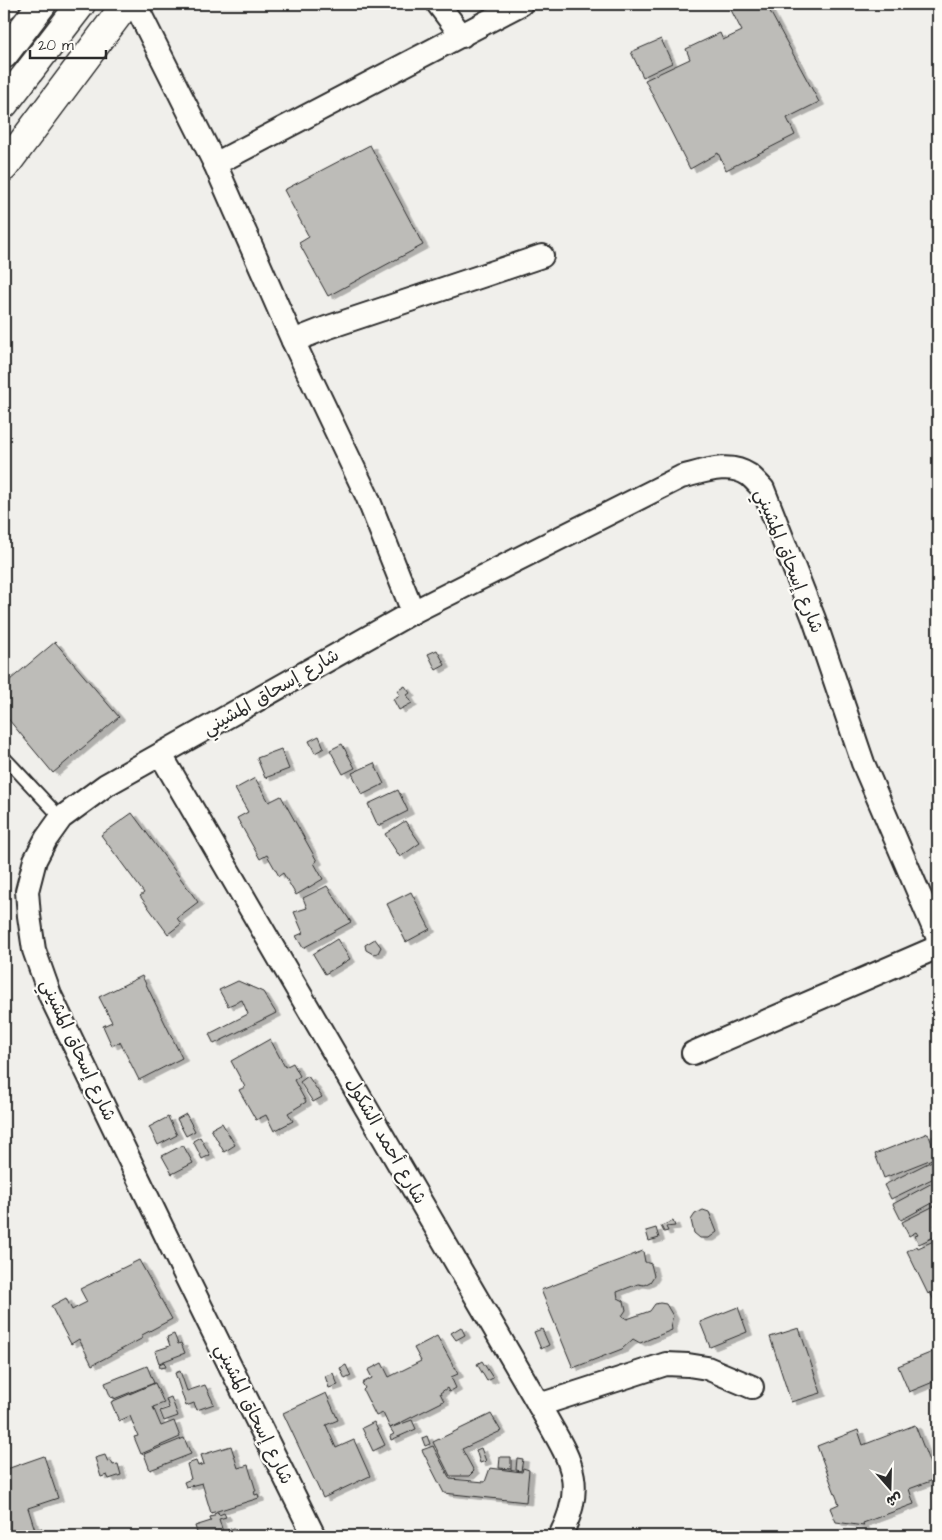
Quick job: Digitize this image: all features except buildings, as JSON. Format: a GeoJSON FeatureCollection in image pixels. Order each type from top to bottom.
{"type":"FeatureCollection","features":[{"type":"Feature","properties":{"kind":"street"},"geometry":{"type":"LineString","coordinates":[[4,54],[42,4]]}},
{"type":"Feature","properties":{"kind":"street"},"geometry":{"type":"LineString","coordinates":[[4,104],[80,4]]}},
{"type":"Feature","properties":{"kind":"street"},"geometry":{"type":"LineString","coordinates":[[4,167],[126,4]]}},
{"type":"Feature","properties":{"kind":"street"},"geometry":{"type":"LineString","coordinates":[[135,4],[215,164],[293,341],[367,496],[413,612]]}},
{"type":"Feature","properties":{"kind":"street"},"geometry":{"type":"LineString","coordinates":[[438,4],[462,36]]}},
{"type":"Feature","properties":{"kind":"street"},"geometry":{"type":"LineString","coordinates":[[215,164],[520,4]]}},
{"type":"Feature","properties":{"kind":"street"},"geometry":{"type":"LineString","coordinates":[[293,341],[326,328],[542,256]]}},
{"type":"Feature","properties":{"kind":"street","name":"شارع إسحاق المشيني"},"geometry":{"type":"LineString","coordinates":[[314,1536],[50,995],[34,950],[28,916],[27,891],[36,860],[46,839],[61,818],[106,785],[413,612],[681,477],[731,467],[749,475],[763,490],[814,619],[863,763],[938,938]]}},
{"type":"Feature","properties":{"kind":"street","name":"شارع أحمد الشكول"},"geometry":{"type":"LineString","coordinates":[[161,755],[539,1405],[570,1463],[574,1479],[574,1496],[571,1513],[560,1536]]}},
{"type":"Feature","properties":{"kind":"street"},"geometry":{"type":"LineString","coordinates":[[692,1054],[938,947]]}},
{"type":"Feature","properties":{"kind":"street"},"geometry":{"type":"LineString","coordinates":[[539,1405],[666,1364],[707,1368],[752,1387]]}},
{"type":"Feature","properties":{"kind":"lane"},"geometry":{"type":"LineString","coordinates":[[4,757],[61,818]]}}]}
